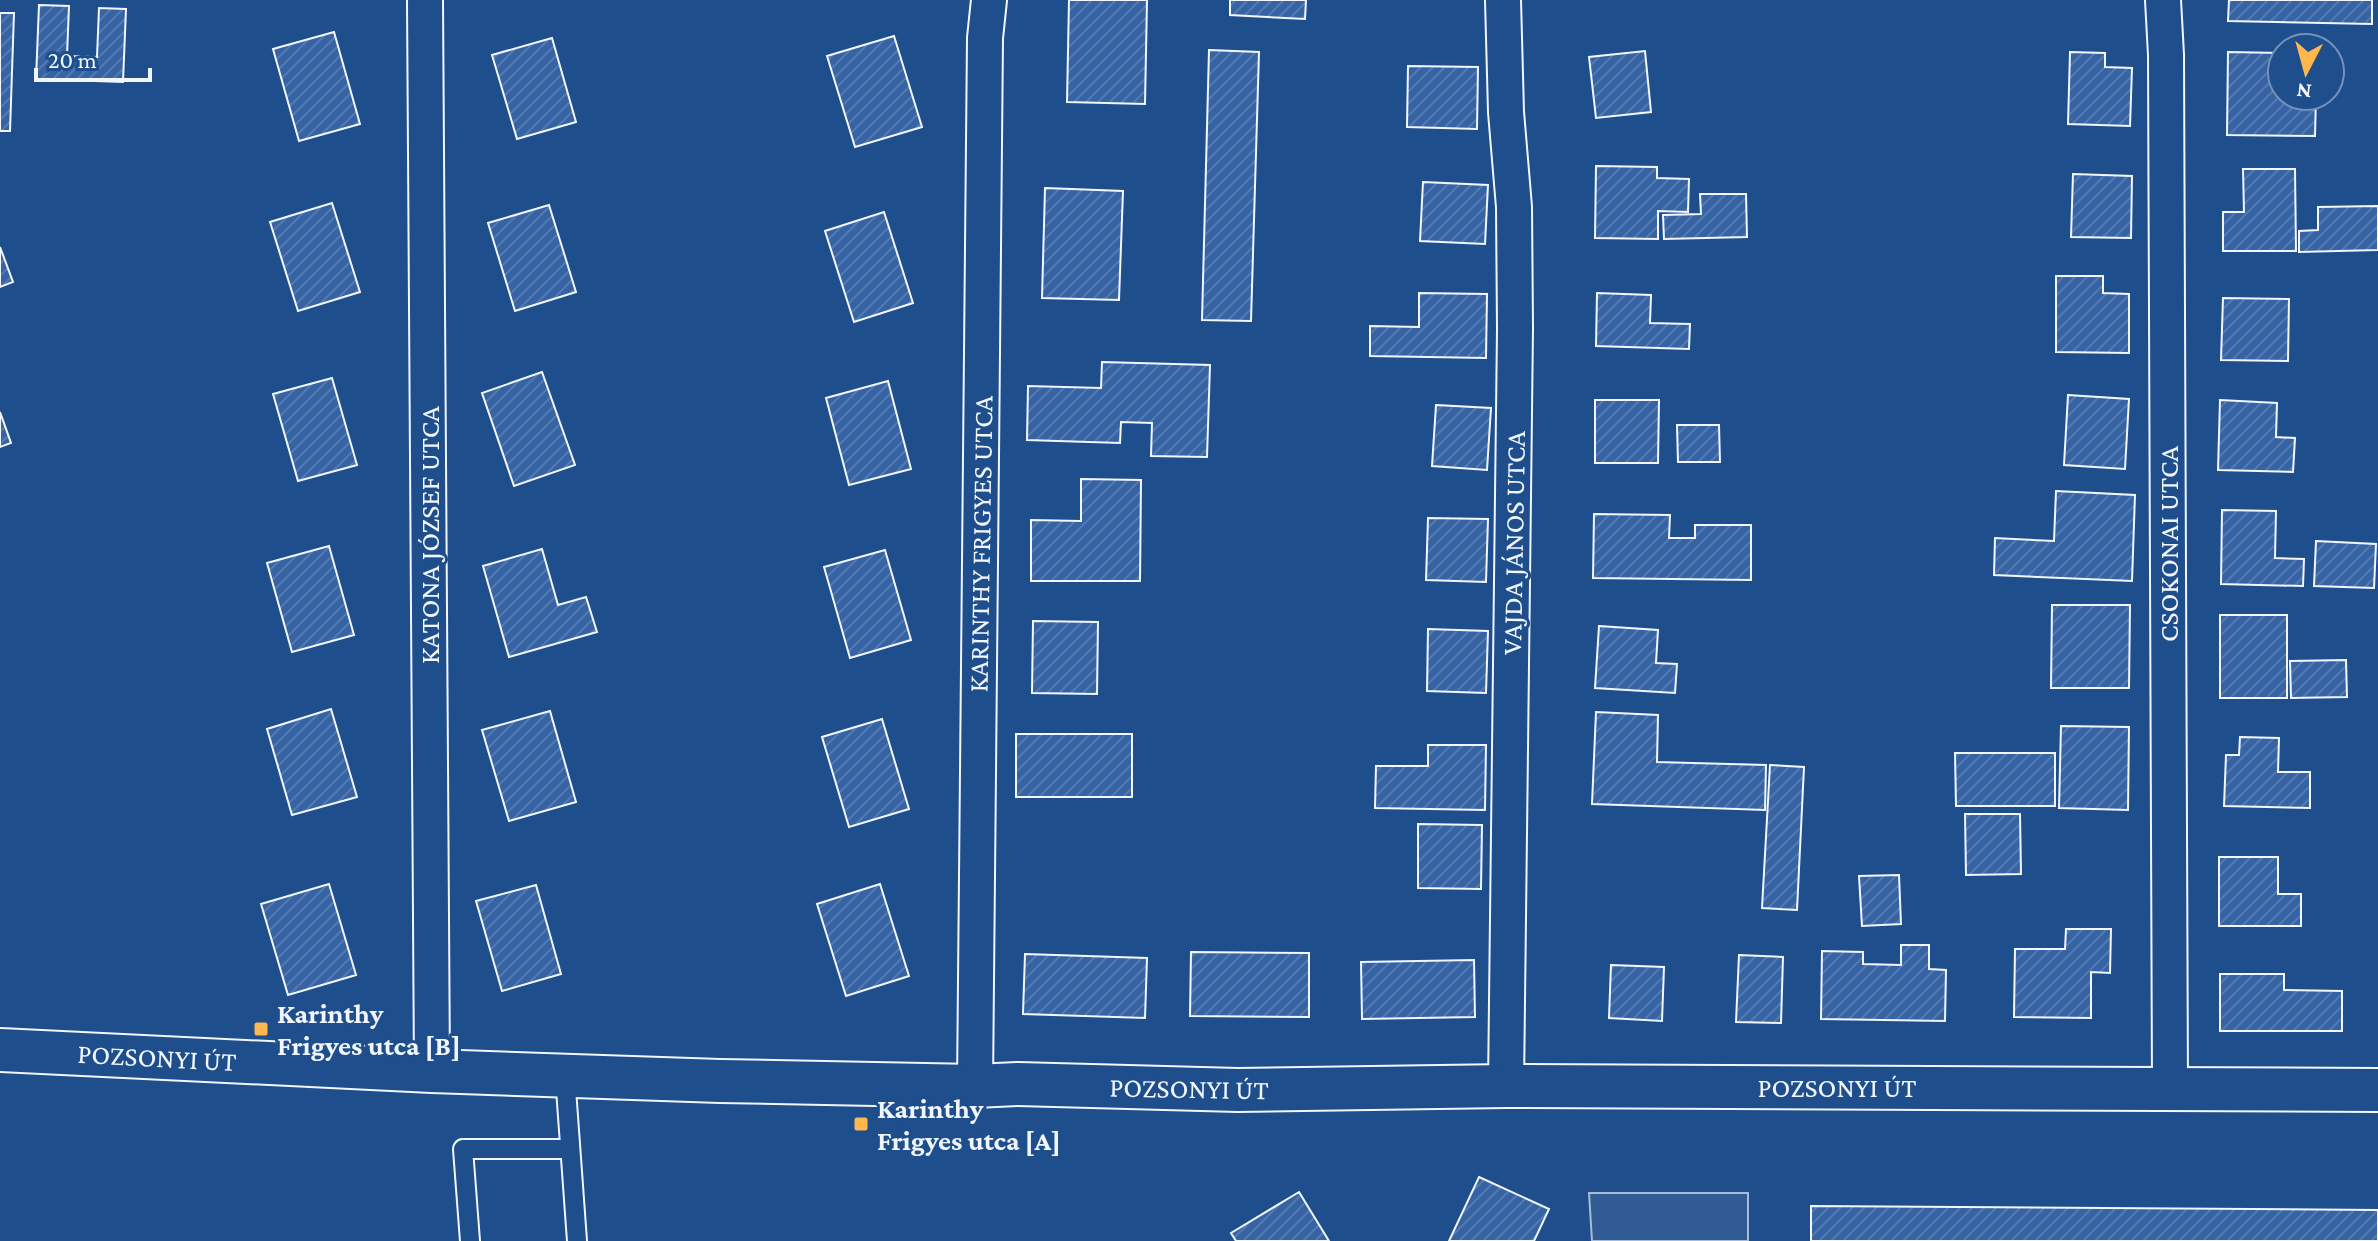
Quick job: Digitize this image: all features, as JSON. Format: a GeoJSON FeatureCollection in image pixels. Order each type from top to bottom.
{"type":"FeatureCollection","features":[{"type":"Feature","properties":{"kind":"street","name":"KATONA JÓZSEF UTCA"},"geometry":{"type":"LineString","coordinates":[[425,0],[432,1071]]}},
{"type":"Feature","properties":{"kind":"street","name":"KARINTHY FRIGYES UTCA"},"geometry":{"type":"LineString","coordinates":[[975,1086],[986,0]]}},
{"type":"Feature","properties":{"kind":"street","name":"VAJDA JÁNOS UTCA"},"geometry":{"type":"LineString","coordinates":[[1503,0],[1506,112],[1514,207],[1515,328],[1506,1086]]}},
{"type":"Feature","properties":{"kind":"street","name":"CSOKONAI UTCA"},"geometry":{"type":"LineString","coordinates":[[2163,0],[2166,55],[2170,1088]]}},
{"type":"Feature","properties":{"kind":"street","name":"POZSONYI ÚT"},"geometry":{"type":"LineString","coordinates":[[0,1050],[432,1071],[975,1086],[1018,1084],[1238,1090],[1506,1086],[2378,1090]]}},
{"type":"Feature","properties":{"kind":"lane"},"geometry":{"type":"LineString","coordinates":[[565,1075],[577,1241]]}},
{"type":"Feature","properties":{"kind":"lane"},"geometry":{"type":"LineString","coordinates":[[470,1241],[463,1149],[569,1149]]}},
{"type":"Feature","properties":{"kind":"shaded area"},"geometry":{"type":"Polygon","coordinates":[[[1589,1193],[1748,1193],[1748,1241],[1592,1241],[1589,1193]]]}},
{"type":"Feature","properties":{"kind":"building"},"geometry":{"type":"Polygon","coordinates":[[[1069,0],[1147,0],[1145,104],[1067,102],[1069,0]]]}},
{"type":"Feature","properties":{"kind":"building"},"geometry":{"type":"Polygon","coordinates":[[[1230,0],[1306,0],[1305,19],[1230,15],[1230,0]]]}},
{"type":"Feature","properties":{"kind":"building"},"geometry":{"type":"Polygon","coordinates":[[[2229,0],[2372,0],[2372,24],[2228,21],[2229,0]]]}},
{"type":"Feature","properties":{"kind":"building"},"geometry":{"type":"Polygon","coordinates":[[[39,5],[69,6],[67,56],[97,57],[99,8],[126,9],[123,82],[36,79],[39,5]]]}},
{"type":"Feature","properties":{"kind":"building"},"geometry":{"type":"Polygon","coordinates":[[[0,13],[14,13],[10,131],[0,131],[0,13]]]}},
{"type":"Feature","properties":{"kind":"building"},"geometry":{"type":"Polygon","coordinates":[[[334,32],[360,124],[299,141],[273,49],[334,32]]]}},
{"type":"Feature","properties":{"kind":"building"},"geometry":{"type":"Polygon","coordinates":[[[894,36],[922,127],[855,147],[827,56],[894,36]]]}},
{"type":"Feature","properties":{"kind":"building"},"geometry":{"type":"Polygon","coordinates":[[[552,38],[576,122],[517,139],[492,55],[552,38]]]}},
{"type":"Feature","properties":{"kind":"building"},"geometry":{"type":"Polygon","coordinates":[[[1209,50],[1259,52],[1251,321],[1202,320],[1209,50]]]}},
{"type":"Feature","properties":{"kind":"building"},"geometry":{"type":"Polygon","coordinates":[[[1645,51],[1651,112],[1596,118],[1589,57],[1645,51]]]}},
{"type":"Feature","properties":{"kind":"building"},"geometry":{"type":"Polygon","coordinates":[[[2070,52],[2105,53],[2105,67],[2132,68],[2130,126],[2068,124],[2070,52]]]}},
{"type":"Feature","properties":{"kind":"building"},"geometry":{"type":"Polygon","coordinates":[[[2228,52],[2266,53],[2266,112],[2316,112],[2315,136],[2227,135],[2228,52]]]}},
{"type":"Feature","properties":{"kind":"building"},"geometry":{"type":"Polygon","coordinates":[[[1408,66],[1478,67],[1477,129],[1407,127],[1408,66]]]}},
{"type":"Feature","properties":{"kind":"building"},"geometry":{"type":"Polygon","coordinates":[[[1596,166],[1657,167],[1657,178],[1689,179],[1688,212],[1658,211],[1658,239],[1595,238],[1596,166]]]}},
{"type":"Feature","properties":{"kind":"building"},"geometry":{"type":"Polygon","coordinates":[[[2243,169],[2295,169],[2296,251],[2223,251],[2223,212],[2244,212],[2243,169]]]}},
{"type":"Feature","properties":{"kind":"building"},"geometry":{"type":"Polygon","coordinates":[[[2073,174],[2132,176],[2131,238],[2071,237],[2073,174]]]}},
{"type":"Feature","properties":{"kind":"building"},"geometry":{"type":"Polygon","coordinates":[[[1423,182],[1488,185],[1485,244],[1420,241],[1423,182]]]}},
{"type":"Feature","properties":{"kind":"building"},"geometry":{"type":"Polygon","coordinates":[[[1045,188],[1123,191],[1119,300],[1042,298],[1045,188]]]}},
{"type":"Feature","properties":{"kind":"building"},"geometry":{"type":"Polygon","coordinates":[[[1700,194],[1746,194],[1747,237],[1664,239],[1663,215],[1701,214],[1700,194]]]}},
{"type":"Feature","properties":{"kind":"building"},"geometry":{"type":"Polygon","coordinates":[[[332,203],[360,292],[298,311],[270,222],[332,203]]]}},
{"type":"Feature","properties":{"kind":"building"},"geometry":{"type":"Polygon","coordinates":[[[549,205],[576,292],[515,311],[488,223],[549,205]]]}},
{"type":"Feature","properties":{"kind":"building"},"geometry":{"type":"Polygon","coordinates":[[[2378,206],[2378,250],[2299,252],[2299,231],[2318,230],[2318,207],[2378,206]]]}},
{"type":"Feature","properties":{"kind":"building"},"geometry":{"type":"Polygon","coordinates":[[[884,212],[913,303],[854,322],[825,231],[884,212]]]}},
{"type":"Feature","properties":{"kind":"building"},"geometry":{"type":"Polygon","coordinates":[[[0,247],[13,282],[0,287],[0,247]]]}},
{"type":"Feature","properties":{"kind":"building"},"geometry":{"type":"Polygon","coordinates":[[[2056,276],[2103,276],[2103,293],[2129,294],[2129,353],[2056,352],[2056,276]]]}},
{"type":"Feature","properties":{"kind":"building"},"geometry":{"type":"Polygon","coordinates":[[[1419,293],[1487,294],[1486,358],[1370,356],[1370,326],[1419,327],[1419,293]]]}},
{"type":"Feature","properties":{"kind":"building"},"geometry":{"type":"Polygon","coordinates":[[[1597,293],[1651,295],[1650,323],[1690,324],[1689,349],[1596,346],[1597,293]]]}},
{"type":"Feature","properties":{"kind":"building"},"geometry":{"type":"Polygon","coordinates":[[[2223,298],[2289,299],[2288,361],[2221,360],[2223,298]]]}},
{"type":"Feature","properties":{"kind":"building"},"geometry":{"type":"Polygon","coordinates":[[[1102,362],[1210,365],[1207,457],[1151,456],[1152,423],[1121,422],[1120,443],[1027,440],[1028,386],[1101,388],[1102,362]]]}},
{"type":"Feature","properties":{"kind":"building"},"geometry":{"type":"Polygon","coordinates":[[[542,372],[575,465],[514,486],[482,393],[542,372]]]}},
{"type":"Feature","properties":{"kind":"building"},"geometry":{"type":"Polygon","coordinates":[[[332,378],[357,465],[298,481],[273,394],[332,378]]]}},
{"type":"Feature","properties":{"kind":"building"},"geometry":{"type":"Polygon","coordinates":[[[888,381],[911,469],[849,485],[826,398],[888,381]]]}},
{"type":"Feature","properties":{"kind":"building"},"geometry":{"type":"Polygon","coordinates":[[[2068,395],[2129,399],[2125,469],[2064,465],[2068,395]]]}},
{"type":"Feature","properties":{"kind":"building"},"geometry":{"type":"Polygon","coordinates":[[[1595,400],[1659,400],[1658,463],[1595,463],[1595,400]]]}},
{"type":"Feature","properties":{"kind":"building"},"geometry":{"type":"Polygon","coordinates":[[[2220,400],[2277,403],[2276,437],[2295,438],[2293,472],[2218,470],[2220,400]]]}},
{"type":"Feature","properties":{"kind":"building"},"geometry":{"type":"Polygon","coordinates":[[[1436,405],[1491,408],[1487,470],[1432,466],[1436,405]]]}},
{"type":"Feature","properties":{"kind":"building"},"geometry":{"type":"Polygon","coordinates":[[[0,412],[11,443],[0,447],[0,412]]]}},
{"type":"Feature","properties":{"kind":"building"},"geometry":{"type":"Polygon","coordinates":[[[1677,425],[1719,425],[1720,462],[1678,462],[1677,425]]]}},
{"type":"Feature","properties":{"kind":"building"},"geometry":{"type":"Polygon","coordinates":[[[1081,479],[1141,480],[1140,581],[1031,581],[1031,520],[1081,521],[1081,479]]]}},
{"type":"Feature","properties":{"kind":"building"},"geometry":{"type":"Polygon","coordinates":[[[2056,491],[2135,495],[2132,581],[1994,575],[1995,538],[2054,541],[2056,491]]]}},
{"type":"Feature","properties":{"kind":"building"},"geometry":{"type":"Polygon","coordinates":[[[2222,510],[2276,511],[2275,558],[2304,559],[2303,586],[2221,584],[2222,510]]]}},
{"type":"Feature","properties":{"kind":"building"},"geometry":{"type":"Polygon","coordinates":[[[1594,514],[1670,515],[1669,538],[1695,538],[1695,525],[1751,525],[1751,580],[1593,578],[1594,514]]]}},
{"type":"Feature","properties":{"kind":"building"},"geometry":{"type":"Polygon","coordinates":[[[1428,518],[1488,519],[1486,582],[1426,580],[1428,518]]]}},
{"type":"Feature","properties":{"kind":"building"},"geometry":{"type":"Polygon","coordinates":[[[2316,541],[2376,544],[2374,588],[2314,586],[2316,541]]]}},
{"type":"Feature","properties":{"kind":"building"},"geometry":{"type":"Polygon","coordinates":[[[329,546],[354,635],[292,652],[267,563],[329,546]]]}},
{"type":"Feature","properties":{"kind":"building"},"geometry":{"type":"Polygon","coordinates":[[[542,549],[558,605],[586,597],[597,632],[509,657],[483,566],[542,549]]]}},
{"type":"Feature","properties":{"kind":"building"},"geometry":{"type":"Polygon","coordinates":[[[885,550],[911,640],[850,658],[824,567],[885,550]]]}},
{"type":"Feature","properties":{"kind":"building"},"geometry":{"type":"Polygon","coordinates":[[[2052,605],[2130,605],[2129,688],[2051,688],[2052,605]]]}},
{"type":"Feature","properties":{"kind":"building"},"geometry":{"type":"Polygon","coordinates":[[[2220,615],[2287,615],[2287,698],[2220,698],[2220,615]]]}},
{"type":"Feature","properties":{"kind":"building"},"geometry":{"type":"Polygon","coordinates":[[[1033,621],[1098,622],[1097,694],[1032,693],[1033,621]]]}},
{"type":"Feature","properties":{"kind":"building"},"geometry":{"type":"Polygon","coordinates":[[[1599,626],[1658,630],[1656,663],[1677,664],[1675,693],[1595,688],[1599,626]]]}},
{"type":"Feature","properties":{"kind":"building"},"geometry":{"type":"Polygon","coordinates":[[[1428,629],[1488,631],[1486,693],[1427,691],[1428,629]]]}},
{"type":"Feature","properties":{"kind":"building"},"geometry":{"type":"Polygon","coordinates":[[[2346,660],[2347,697],[2291,698],[2290,661],[2346,660]]]}},
{"type":"Feature","properties":{"kind":"building"},"geometry":{"type":"Polygon","coordinates":[[[331,709],[357,797],[292,815],[267,729],[331,709]]]}},
{"type":"Feature","properties":{"kind":"building"},"geometry":{"type":"Polygon","coordinates":[[[550,711],[576,802],[509,821],[482,730],[550,711]]]}},
{"type":"Feature","properties":{"kind":"building"},"geometry":{"type":"Polygon","coordinates":[[[1596,712],[1658,715],[1657,762],[1766,765],[1765,810],[1592,804],[1596,712]]]}},
{"type":"Feature","properties":{"kind":"building"},"geometry":{"type":"Polygon","coordinates":[[[882,719],[909,809],[849,827],[822,737],[882,719]]]}},
{"type":"Feature","properties":{"kind":"building"},"geometry":{"type":"Polygon","coordinates":[[[2061,726],[2129,727],[2128,810],[2059,808],[2061,726]]]}},
{"type":"Feature","properties":{"kind":"building"},"geometry":{"type":"Polygon","coordinates":[[[1016,734],[1132,734],[1132,797],[1016,797],[1016,734]]]}},
{"type":"Feature","properties":{"kind":"building"},"geometry":{"type":"Polygon","coordinates":[[[2240,737],[2279,738],[2278,772],[2310,772],[2310,808],[2224,806],[2226,755],[2239,755],[2240,737]]]}},
{"type":"Feature","properties":{"kind":"building"},"geometry":{"type":"Polygon","coordinates":[[[1428,745],[1486,745],[1485,810],[1375,808],[1376,766],[1428,766],[1428,745]]]}},
{"type":"Feature","properties":{"kind":"building"},"geometry":{"type":"Polygon","coordinates":[[[1955,753],[2055,753],[2055,806],[1956,806],[1955,753]]]}},
{"type":"Feature","properties":{"kind":"building"},"geometry":{"type":"Polygon","coordinates":[[[1770,765],[1804,767],[1797,910],[1762,908],[1770,765]]]}},
{"type":"Feature","properties":{"kind":"building"},"geometry":{"type":"Polygon","coordinates":[[[1965,814],[2020,814],[2021,874],[1966,875],[1965,814]]]}},
{"type":"Feature","properties":{"kind":"building"},"geometry":{"type":"Polygon","coordinates":[[[1418,824],[1482,825],[1481,889],[1418,888],[1418,824]]]}},
{"type":"Feature","properties":{"kind":"building"},"geometry":{"type":"Polygon","coordinates":[[[2219,857],[2278,857],[2278,894],[2301,894],[2301,926],[2219,926],[2219,857]]]}},
{"type":"Feature","properties":{"kind":"building"},"geometry":{"type":"Polygon","coordinates":[[[1899,875],[1901,924],[1862,926],[1859,876],[1899,875]]]}},
{"type":"Feature","properties":{"kind":"building"},"geometry":{"type":"Polygon","coordinates":[[[329,884],[356,975],[288,995],[261,904],[329,884]]]}},
{"type":"Feature","properties":{"kind":"building"},"geometry":{"type":"Polygon","coordinates":[[[880,884],[909,976],[846,996],[817,904],[880,884]]]}},
{"type":"Feature","properties":{"kind":"building"},"geometry":{"type":"Polygon","coordinates":[[[536,885],[561,974],[502,991],[476,901],[536,885]]]}},
{"type":"Feature","properties":{"kind":"building"},"geometry":{"type":"Polygon","coordinates":[[[2066,929],[2111,929],[2110,973],[2091,972],[2091,1018],[2014,1017],[2015,949],[2065,949],[2066,929]]]}},
{"type":"Feature","properties":{"kind":"building"},"geometry":{"type":"Polygon","coordinates":[[[1901,945],[1929,945],[1929,969],[1946,970],[1945,1021],[1821,1019],[1822,951],[1863,952],[1863,964],[1901,965],[1901,945]]]}},
{"type":"Feature","properties":{"kind":"building"},"geometry":{"type":"Polygon","coordinates":[[[1191,952],[1309,953],[1309,1017],[1190,1016],[1191,952]]]}},
{"type":"Feature","properties":{"kind":"building"},"geometry":{"type":"Polygon","coordinates":[[[1025,954],[1147,958],[1145,1018],[1023,1014],[1025,954]]]}},
{"type":"Feature","properties":{"kind":"building"},"geometry":{"type":"Polygon","coordinates":[[[1739,955],[1783,957],[1781,1023],[1736,1022],[1739,955]]]}},
{"type":"Feature","properties":{"kind":"building"},"geometry":{"type":"Polygon","coordinates":[[[1474,960],[1475,1017],[1362,1019],[1361,962],[1474,960]]]}},
{"type":"Feature","properties":{"kind":"building"},"geometry":{"type":"Polygon","coordinates":[[[1611,965],[1664,967],[1662,1021],[1609,1018],[1611,965]]]}},
{"type":"Feature","properties":{"kind":"building"},"geometry":{"type":"Polygon","coordinates":[[[2220,974],[2284,974],[2284,990],[2342,991],[2342,1031],[2220,1031],[2220,974]]]}},
{"type":"Feature","properties":{"kind":"building"},"geometry":{"type":"Polygon","coordinates":[[[1479,1177],[1549,1209],[1534,1241],[1449,1241],[1479,1177]]]}},
{"type":"Feature","properties":{"kind":"building"},"geometry":{"type":"Polygon","coordinates":[[[1299,1192],[1329,1241],[1236,1241],[1231,1233],[1299,1192]]]}},
{"type":"Feature","properties":{"kind":"building"},"geometry":{"type":"Polygon","coordinates":[[[1811,1206],[2378,1210],[2378,1241],[1811,1241],[1811,1206]]]}},
{"type":"Feature","properties":{"kind":"place","name":"Karinthy Frigyes utca [B]"},"geometry":{"type":"Point","coordinates":[261,1029]}},
{"type":"Feature","properties":{"kind":"place","name":"Karinthy Frigyes utca [A]"},"geometry":{"type":"Point","coordinates":[861,1124]}}]}
